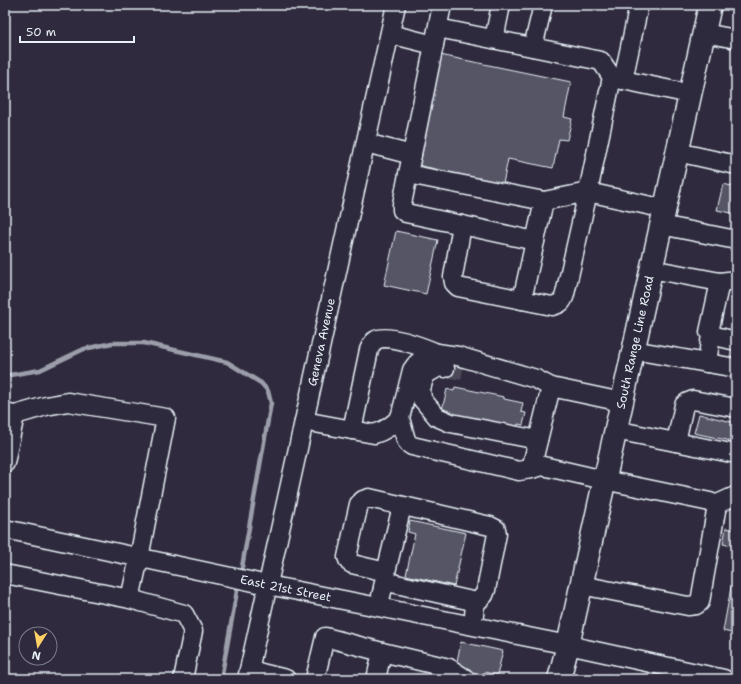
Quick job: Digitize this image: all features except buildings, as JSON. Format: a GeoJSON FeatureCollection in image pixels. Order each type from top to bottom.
{"type":"FeatureCollection","features":[{"type":"Feature","properties":{"kind":"main road","name":"South Range Line Road"},"geometry":{"type":"LineString","coordinates":[[559,679],[568,645],[710,5]]}},
{"type":"Feature","properties":{"kind":"street","name":"Geneva Avenue"},"geometry":{"type":"LineString","coordinates":[[248,675],[396,5]]}},
{"type":"Feature","properties":{"kind":"street"},"geometry":{"type":"LineString","coordinates":[[442,5],[402,210],[406,213],[535,241]]}},
{"type":"Feature","properties":{"kind":"street"},"geometry":{"type":"LineString","coordinates":[[494,39],[501,5]]}},
{"type":"Feature","properties":{"kind":"street"},"geometry":{"type":"LineString","coordinates":[[533,47],[543,5]]}},
{"type":"Feature","properties":{"kind":"street"},"geometry":{"type":"LineString","coordinates":[[462,225],[452,277],[454,283],[458,287],[552,306],[558,305],[563,301],[588,192],[617,78],[639,5]]}},
{"type":"Feature","properties":{"kind":"street"},"geometry":{"type":"LineString","coordinates":[[704,33],[736,39]]}},
{"type":"Feature","properties":{"kind":"street"},"geometry":{"type":"LineString","coordinates":[[390,34],[494,39],[601,61],[617,78],[690,94]]}},
{"type":"Feature","properties":{"kind":"street"},"geometry":{"type":"LineString","coordinates":[[366,143],[412,155]]}},
{"type":"Feature","properties":{"kind":"street"},"geometry":{"type":"LineString","coordinates":[[677,152],[736,165]]}},
{"type":"Feature","properties":{"kind":"street"},"geometry":{"type":"LineString","coordinates":[[408,174],[544,201],[588,192],[736,240]]}},
{"type":"Feature","properties":{"kind":"street"},"geometry":{"type":"LineString","coordinates":[[522,300],[544,201]]}},
{"type":"Feature","properties":{"kind":"street"},"geometry":{"type":"LineString","coordinates":[[651,269],[728,281],[709,332],[711,336],[707,363]]}},
{"type":"Feature","properties":{"kind":"street"},"geometry":{"type":"LineString","coordinates":[[711,336],[736,341]]}},
{"type":"Feature","properties":{"kind":"street"},"geometry":{"type":"LineString","coordinates":[[352,430],[369,350],[372,343],[377,339],[384,337],[415,344],[441,360]]}},
{"type":"Feature","properties":{"kind":"street"},"geometry":{"type":"LineString","coordinates":[[633,350],[736,368]]}},
{"type":"Feature","properties":{"kind":"street"},"geometry":{"type":"LineString","coordinates":[[622,402],[543,383],[458,356],[441,360],[430,354],[416,363],[412,370],[400,418],[406,440],[408,444],[412,446],[519,471],[543,466],[710,502],[715,505]]}},
{"type":"Feature","properties":{"kind":"street"},"geometry":{"type":"LineString","coordinates":[[441,360],[439,367],[425,375],[421,389],[422,399],[437,417],[451,423],[538,440]]}},
{"type":"Feature","properties":{"kind":"street"},"geometry":{"type":"LineString","coordinates":[[469,372],[516,382],[543,383]]}},
{"type":"Feature","properties":{"kind":"street"},"geometry":{"type":"LineString","coordinates":[[531,469],[538,440],[543,383]]}},
{"type":"Feature","properties":{"kind":"street"},"geometry":{"type":"LineString","coordinates":[[676,442],[684,405],[688,402],[693,400],[736,408]]}},
{"type":"Feature","properties":{"kind":"street"},"geometry":{"type":"LineString","coordinates":[[5,463],[10,414],[68,402],[166,418],[130,599]]}},
{"type":"Feature","properties":{"kind":"street"},"geometry":{"type":"LineString","coordinates":[[304,421],[374,434],[381,433],[388,429],[400,418]]}},
{"type":"Feature","properties":{"kind":"street"},"geometry":{"type":"LineString","coordinates":[[616,430],[736,454]]}},
{"type":"Feature","properties":{"kind":"street"},"geometry":{"type":"LineString","coordinates":[[715,505],[736,496]]}},
{"type":"Feature","properties":{"kind":"street"},"geometry":{"type":"LineString","coordinates":[[472,626],[475,608],[472,602],[392,583],[387,584],[385,580],[349,562],[347,557],[359,504],[363,500],[369,498],[490,526],[496,529],[497,534],[486,590],[484,595],[474,605]]}},
{"type":"Feature","properties":{"kind":"street"},"geometry":{"type":"LineString","coordinates":[[581,585],[688,606],[696,605],[700,602],[716,511],[715,505]]}},
{"type":"Feature","properties":{"kind":"street"},"geometry":{"type":"LineString","coordinates":[[379,607],[402,506]]}},
{"type":"Feature","properties":{"kind":"street","name":"East 21st Street"},"geometry":{"type":"LineString","coordinates":[[5,529],[268,585],[568,645],[724,679]]}},
{"type":"Feature","properties":{"kind":"street"},"geometry":{"type":"LineString","coordinates":[[5,574],[130,599],[184,614],[194,631],[183,679]]}},
{"type":"Feature","properties":{"kind":"street"},"geometry":{"type":"LineString","coordinates":[[315,679],[325,637],[449,668],[466,679]]}},
{"type":"Feature","properties":{"kind":"street"},"geometry":{"type":"LineString","coordinates":[[376,679],[382,652]]}},
{"type":"Feature","properties":{"kind":"street"},"geometry":{"type":"LineString","coordinates":[[248,675],[286,679]]}},
{"type":"Feature","properties":{"kind":"waterway"},"geometry":{"type":"LineString","coordinates":[[5,375],[40,370],[84,349],[112,343],[144,343],[227,362],[261,383],[268,391],[271,403],[242,567]]}},
{"type":"Feature","properties":{"kind":"waterway"},"geometry":{"type":"LineString","coordinates":[[221,679],[237,591]]}},
{"type":"Feature","properties":{"kind":"tunnel"},"geometry":{"type":"LineString","coordinates":[[445,368],[469,372]]}}]}
